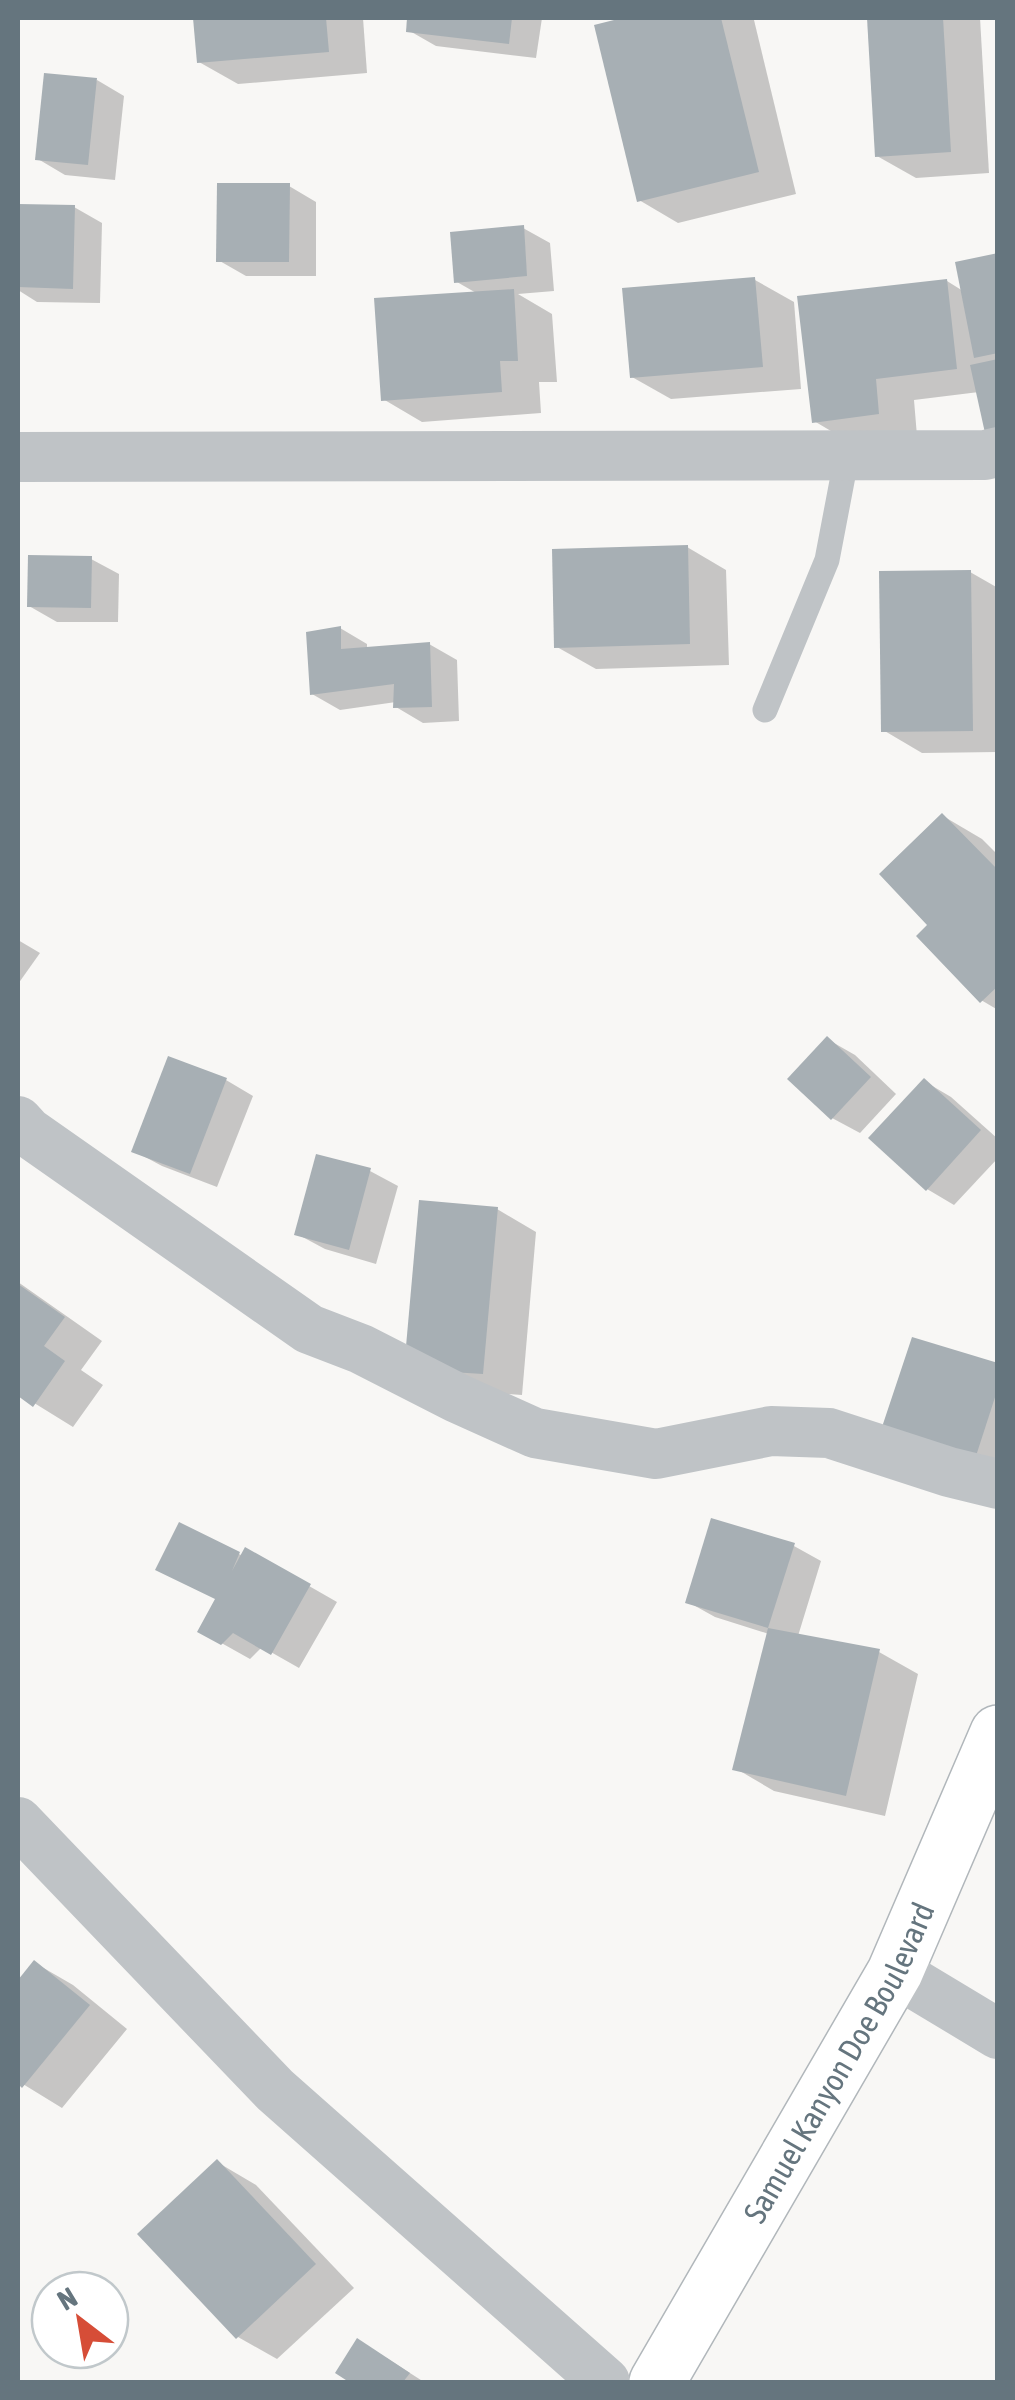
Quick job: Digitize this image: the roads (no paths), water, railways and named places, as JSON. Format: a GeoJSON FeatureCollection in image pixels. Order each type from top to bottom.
{"type":"FeatureCollection","features":[{"type":"Feature","properties":{"kind":"street"},"geometry":{"type":"LineString","coordinates":[[18,457],[998,452]]}},
{"type":"Feature","properties":{"kind":"street"},"geometry":{"type":"LineString","coordinates":[[18,1121],[155,1223],[309,1329],[361,1349],[535,1433],[656,1454],[772,1431],[829,1434],[998,1484]]}},
{"type":"Feature","properties":{"kind":"street","name":"Samuel Kanyon Doe Boulevard"},"geometry":{"type":"LineString","coordinates":[[657,2382],[895,1972],[998,1734]]}},
{"type":"Feature","properties":{"kind":"street"},"geometry":{"type":"LineString","coordinates":[[18,1822],[274,2090],[605,2382]]}},
{"type":"Feature","properties":{"kind":"street"},"geometry":{"type":"LineString","coordinates":[[895,1972],[998,2034]]}},
{"type":"Feature","properties":{"kind":"lane"},"geometry":{"type":"LineString","coordinates":[[765,710],[827,560],[847,455]]}}]}
